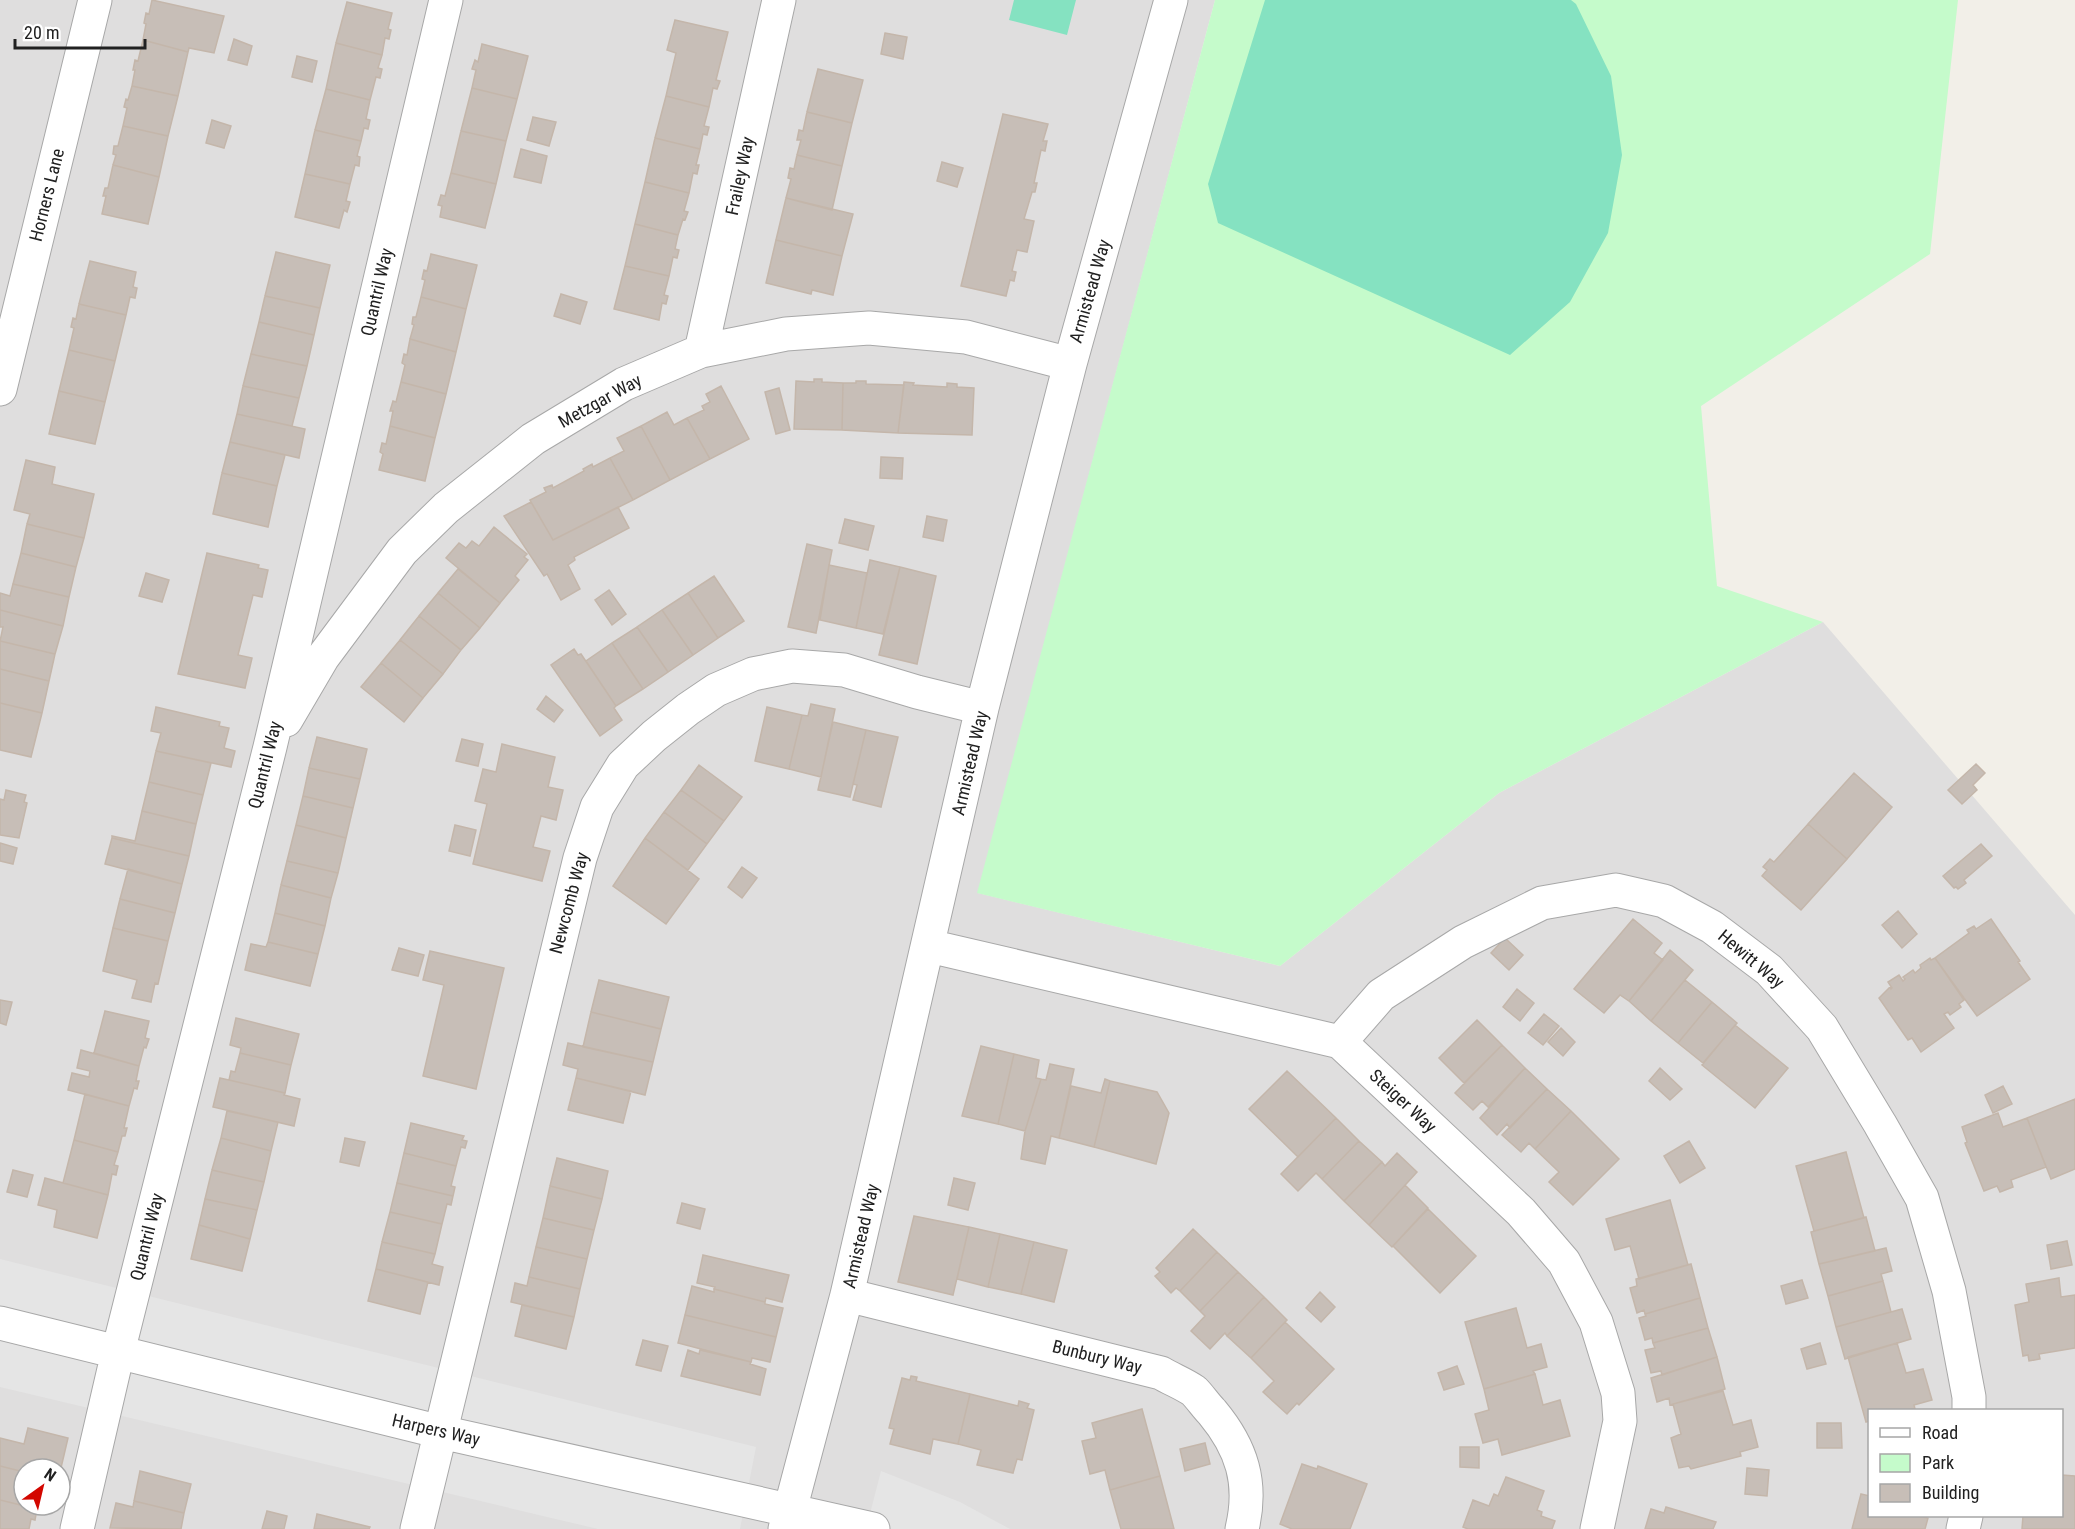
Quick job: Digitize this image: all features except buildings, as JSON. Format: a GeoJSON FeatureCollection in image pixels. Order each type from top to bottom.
{"type":"FeatureCollection","features":[{"type":"Feature","properties":{"kind":"street","name":"Horners Lane"},"geometry":{"type":"LineString","coordinates":[[0,389],[95,0]]}},
{"type":"Feature","properties":{"kind":"street","name":"Quantril Way"},"geometry":{"type":"LineString","coordinates":[[77,1529],[118,1352],[270,747],[446,0]]}},
{"type":"Feature","properties":{"kind":"street","name":"Frailey Way"},"geometry":{"type":"LineString","coordinates":[[701,351],[779,0]]}},
{"type":"Feature","properties":{"kind":"street","name":"Armistead Way"},"geometry":{"type":"LineString","coordinates":[[788,1520],[847,1296],[982,708],[1070,364],[1171,0]]}},
{"type":"Feature","properties":{"kind":"street","name":"Metzgar Way"},"geometry":{"type":"LineString","coordinates":[[270,747],[323,657],[402,550],[446,508],[533,440],[624,384],[701,351],[786,334],[869,328],[966,337],[1070,364]]}},
{"type":"Feature","properties":{"kind":"street","name":"Newcomb Way"},"geometry":{"type":"LineString","coordinates":[[417,1529],[580,858],[597,807],[623,765],[654,736],[716,690],[753,674],[792,666],[844,670],[917,692],[982,708]]}},
{"type":"Feature","properties":{"kind":"street","name":"Hewitt Way"},"geometry":{"type":"LineString","coordinates":[[1340,1042],[1381,995],[1463,942],[1542,903],[1616,890],[1664,902],[1712,927],[1769,970],[1822,1028],[1922,1198],[1949,1291],[1969,1397],[1969,1409]]}},
{"type":"Feature","properties":{"kind":"street"},"geometry":{"type":"LineString","coordinates":[[929,946],[1340,1042]]}},
{"type":"Feature","properties":{"kind":"street","name":"Steiger Way"},"geometry":{"type":"LineString","coordinates":[[1340,1042],[1521,1212],[1564,1262],[1596,1322],[1618,1393],[1620,1421],[1597,1529]]}},
{"type":"Feature","properties":{"kind":"street","name":"Bunbury Way"},"geometry":{"type":"LineString","coordinates":[[847,1296],[1161,1373],[1194,1391],[1221,1423],[1239,1452],[1246,1475],[1242,1529]]}},
{"type":"Feature","properties":{"kind":"street","name":"Harpers Way"},"geometry":{"type":"LineString","coordinates":[[0,1323],[788,1520],[873,1529]]}},
{"type":"Feature","properties":{"kind":"shaded area"},"geometry":{"type":"Polygon","coordinates":[[[0,0],[1215,0],[978,893],[1280,966],[1499,793],[1823,622],[2075,915],[2075,1529],[0,1529],[0,0]]]}},
{"type":"Feature","properties":{"kind":"shaded area"},"geometry":{"type":"Polygon","coordinates":[[[0,1259],[756,1447],[740,1529],[598,1529],[0,1387],[0,1259]]]}},
{"type":"Feature","properties":{"kind":"shaded area"},"geometry":{"type":"Polygon","coordinates":[[[881,1471],[960,1502],[1010,1529],[866,1529],[881,1471]]]}},
{"type":"Feature","properties":{"kind":"green space"},"geometry":{"type":"Polygon","coordinates":[[[1014,0],[1076,0],[1067,35],[1009,20],[1014,0]]]}},
{"type":"Feature","properties":{"kind":"green space"},"geometry":{"type":"Polygon","coordinates":[[[1215,0],[1958,0],[1930,254],[1701,406],[1717,586],[1823,622],[1499,793],[1280,966],[977,893],[1215,0]]]}},
{"type":"Feature","properties":{"kind":"green space"},"geometry":{"type":"Polygon","coordinates":[[[1265,0],[1571,0],[1576,4],[1611,76],[1622,155],[1608,233],[1570,302],[1510,355],[1218,223],[1208,184],[1265,0]]]}}]}
